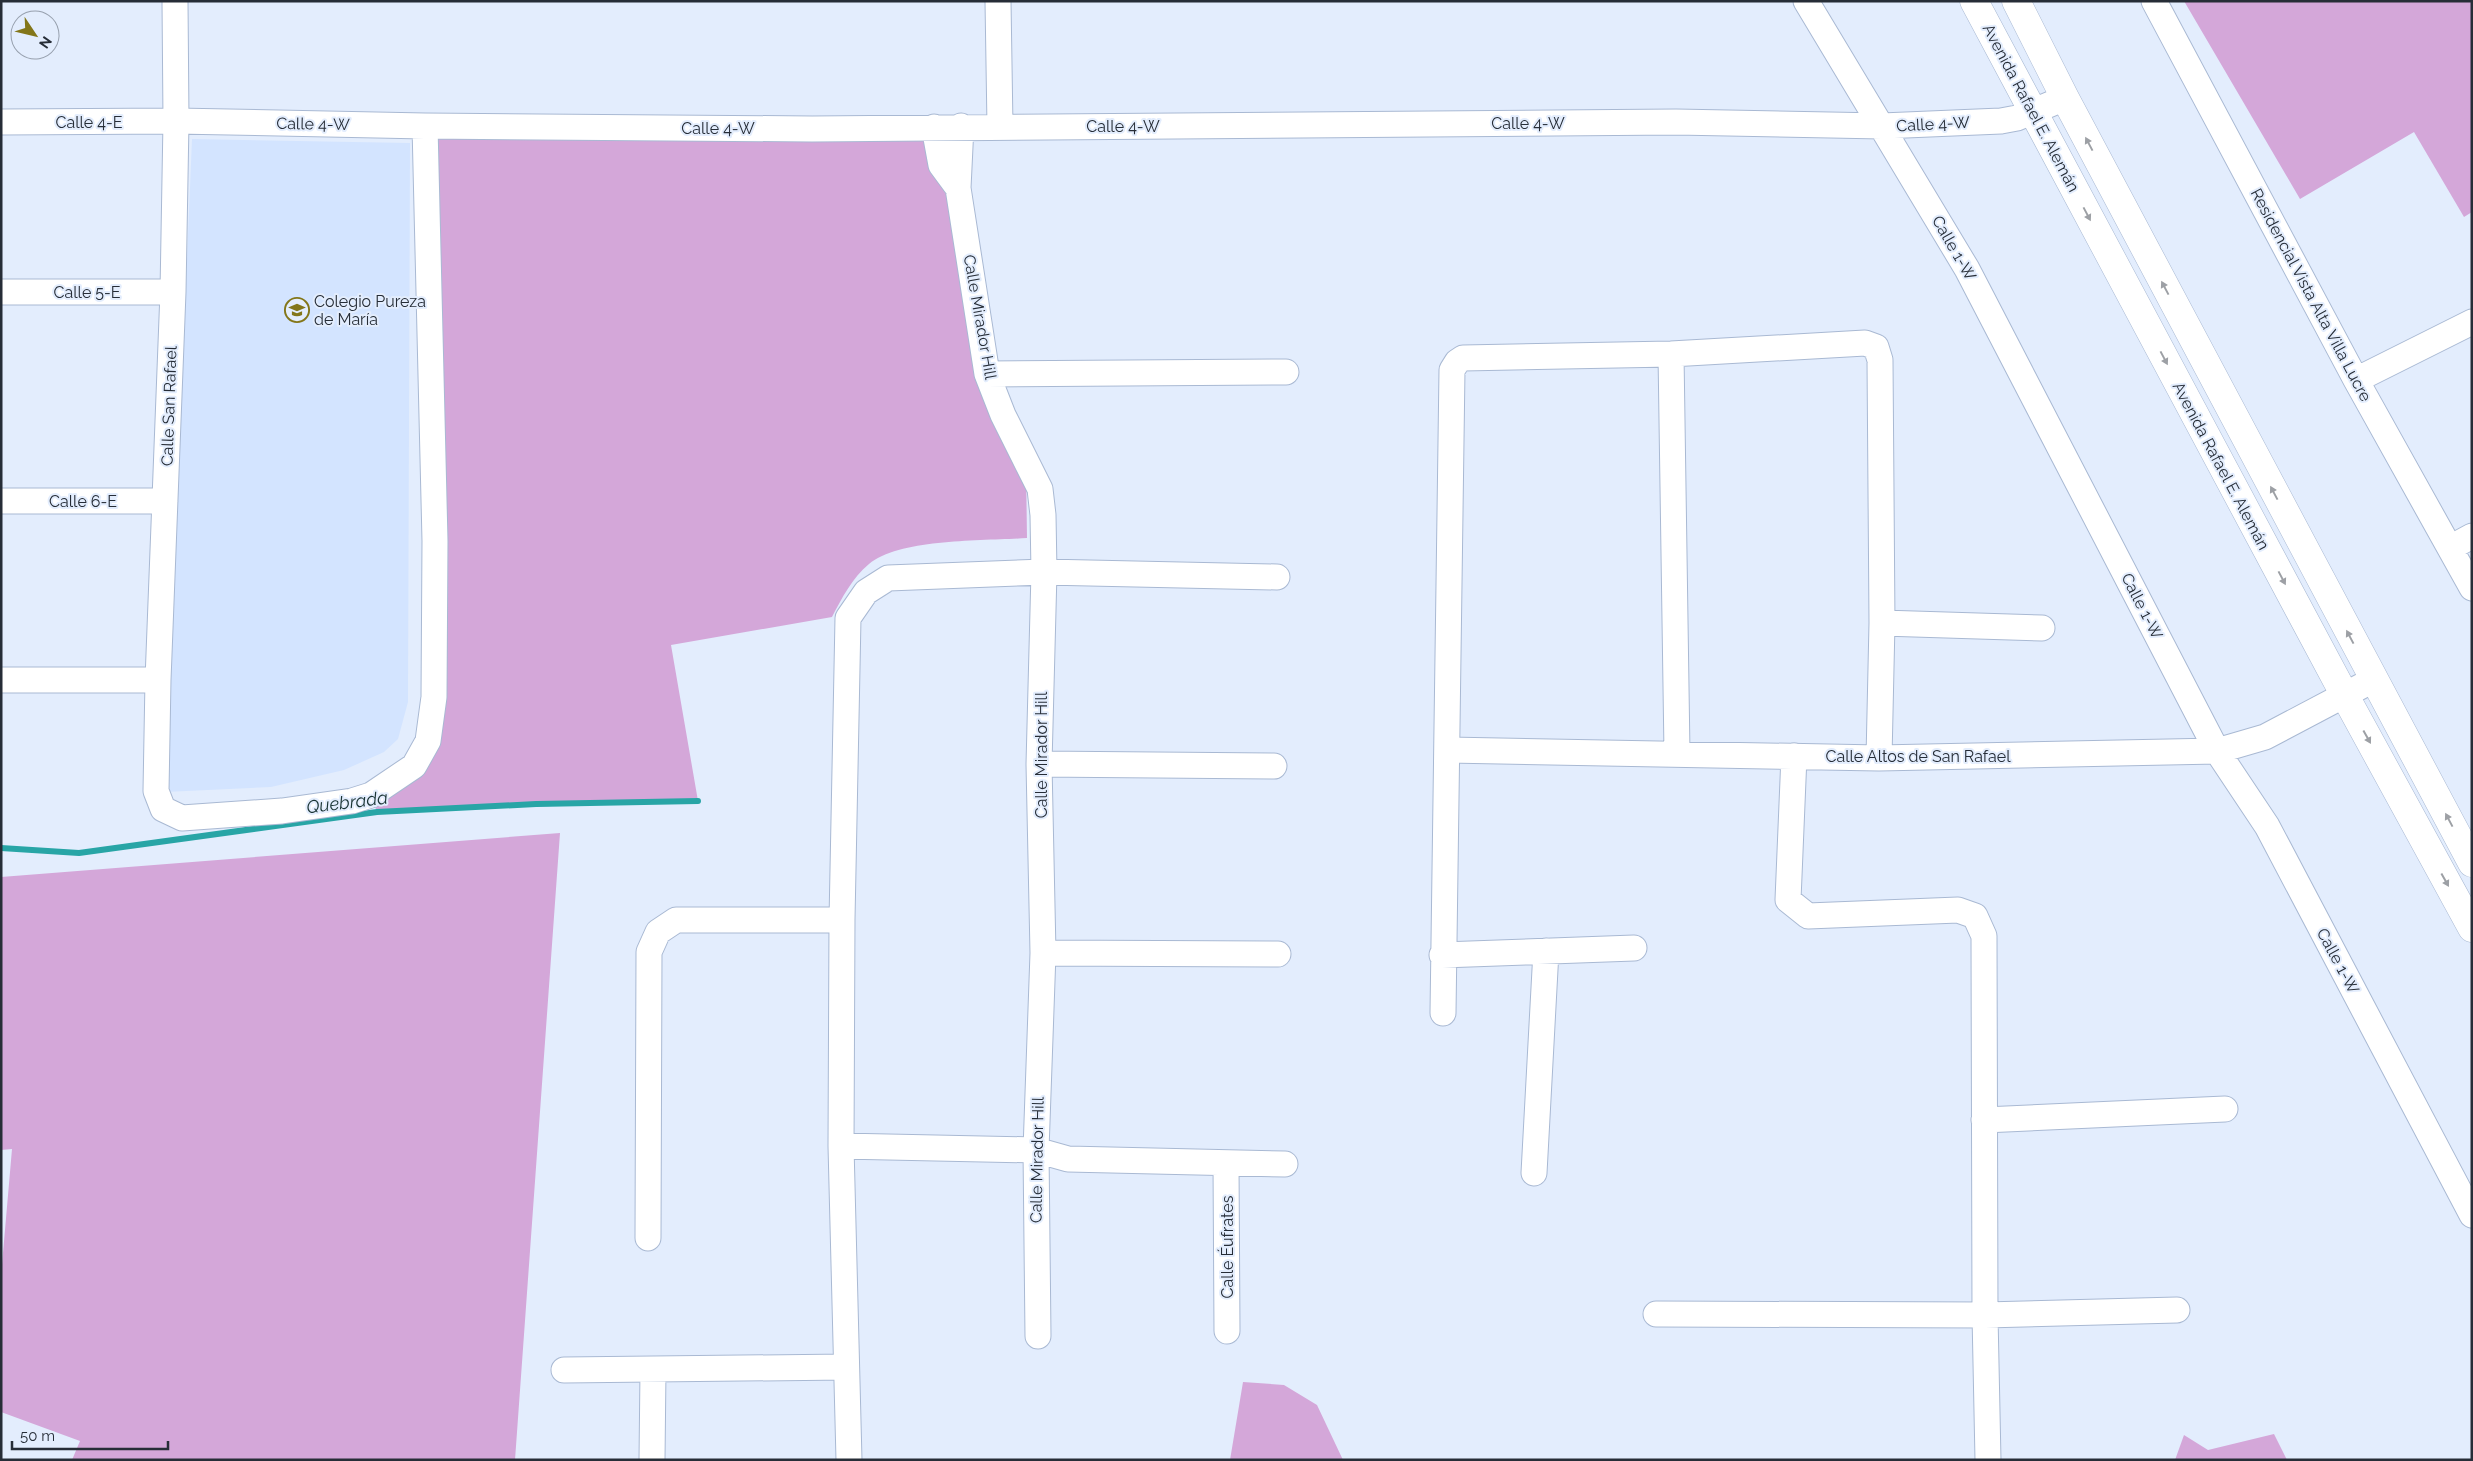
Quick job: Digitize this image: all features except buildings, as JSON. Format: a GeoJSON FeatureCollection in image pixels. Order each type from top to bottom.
{"type":"FeatureCollection","features":[{"type":"Feature","properties":{"kind":"main road","name":"Avenida Rafael E. Alemán"},"geometry":{"type":"LineString","coordinates":[[1974,1],[2344,694],[2472,928]]}},
{"type":"Feature","properties":{"kind":"main road","name":"Avenida Rafael E. Alemán"},"geometry":{"type":"LineString","coordinates":[[2016,1],[2065,98],[2472,863]]}},
{"type":"Feature","properties":{"kind":"street","name":"Calle San Rafael"},"geometry":{"type":"LineString","coordinates":[[174,1],[176,121],[173,292],[158,680],[156,791],[164,810],[182,818],[282,811],[352,801],[371,795],[414,766],[428,741],[434,697],[435,541],[425,126]]}},
{"type":"Feature","properties":{"kind":"street"},"geometry":{"type":"LineString","coordinates":[[998,1],[1000,127]]}},
{"type":"Feature","properties":{"kind":"street","name":"Calle 1-W"},"geometry":{"type":"LineString","coordinates":[[1806,1],[1967,269],[2217,751],[2267,826],[2472,1215]]}},
{"type":"Feature","properties":{"kind":"street","name":"Residencial Vista Alta Villa Lucre"},"geometry":{"type":"LineString","coordinates":[[2154,1],[2356,380],[2472,588]]}},
{"type":"Feature","properties":{"kind":"street","name":"Calle 4-W"},"geometry":{"type":"LineString","coordinates":[[176,121],[425,126],[803,129],[934,126],[1676,122],[1882,126],[2001,121],[2017,118],[2065,98]]}},
{"type":"Feature","properties":{"kind":"street","name":"Calle 4-E"},"geometry":{"type":"LineString","coordinates":[[1,122],[176,121]]}},
{"type":"Feature","properties":{"kind":"street","name":"Calle Mirador Hill"},"geometry":{"type":"LineString","coordinates":[[934,126],[941,164],[958,188]]}},
{"type":"Feature","properties":{"kind":"street","name":"Calle Mirador Hill"},"geometry":{"type":"LineString","coordinates":[[961,126],[958,188],[986,374],[1003,415],[1040,489],[1043,515],[1044,572],[1039,764],[1043,953],[1036,1150],[1038,1336]]}},
{"type":"Feature","properties":{"kind":"street","name":"Calle 5-E"},"geometry":{"type":"LineString","coordinates":[[1,292],[173,292]]}},
{"type":"Feature","properties":{"kind":"street"},"geometry":{"type":"LineString","coordinates":[[2356,380],[2472,322]]}},
{"type":"Feature","properties":{"kind":"street"},"geometry":{"type":"LineString","coordinates":[[1443,1013],[1442,955],[1448,750],[1452,370],[1457,362],[1463,358],[1670,354],[1865,343],[1876,347],[1880,360],[1882,623],[1879,758]]}},
{"type":"Feature","properties":{"kind":"street"},"geometry":{"type":"LineString","coordinates":[[1670,354],[1677,754]]}},
{"type":"Feature","properties":{"kind":"street"},"geometry":{"type":"LineString","coordinates":[[986,374],[1286,372]]}},
{"type":"Feature","properties":{"kind":"street","name":"Calle 6-E"},"geometry":{"type":"LineString","coordinates":[[1,501],[165,501]]}},
{"type":"Feature","properties":{"kind":"street"},"geometry":{"type":"LineString","coordinates":[[2450,548],[2472,536]]}},
{"type":"Feature","properties":{"kind":"street"},"geometry":{"type":"LineString","coordinates":[[849,1460],[841,1146],[842,920],[848,618],[866,592],[888,578],[1044,572],[1277,577]]}},
{"type":"Feature","properties":{"kind":"street"},"geometry":{"type":"LineString","coordinates":[[1882,623],[2042,628]]}},
{"type":"Feature","properties":{"kind":"street"},"geometry":{"type":"LineString","coordinates":[[1,680],[158,680]]}},
{"type":"Feature","properties":{"kind":"street","name":"Calle Altos de San Rafael"},"geometry":{"type":"LineString","coordinates":[[1448,750],[1879,758],[2217,751],[2265,737],[2373,680]]}},
{"type":"Feature","properties":{"kind":"street"},"geometry":{"type":"LineString","coordinates":[[1794,756],[1788,900],[1797,909],[1808,916],[1958,910],[1975,916],[1984,936],[1985,1315],[1988,1460]]}},
{"type":"Feature","properties":{"kind":"street"},"geometry":{"type":"LineString","coordinates":[[1039,764],[1274,766]]}},
{"type":"Feature","properties":{"kind":"street"},"geometry":{"type":"LineString","coordinates":[[648,1238],[649,952],[658,932],[676,920],[842,920]]}},
{"type":"Feature","properties":{"kind":"street"},"geometry":{"type":"LineString","coordinates":[[1442,955],[1634,948]]}},
{"type":"Feature","properties":{"kind":"street"},"geometry":{"type":"LineString","coordinates":[[1534,1173],[1546,951]]}},
{"type":"Feature","properties":{"kind":"street"},"geometry":{"type":"LineString","coordinates":[[1043,953],[1278,954]]}},
{"type":"Feature","properties":{"kind":"street"},"geometry":{"type":"LineString","coordinates":[[1984,1120],[2225,1109]]}},
{"type":"Feature","properties":{"kind":"street"},"geometry":{"type":"LineString","coordinates":[[841,1146],[1036,1150],[1068,1159],[1285,1164]]}},
{"type":"Feature","properties":{"kind":"street","name":"Calle Éufrates"},"geometry":{"type":"LineString","coordinates":[[1226,1163],[1227,1331]]}},
{"type":"Feature","properties":{"kind":"street"},"geometry":{"type":"LineString","coordinates":[[1656,1314],[1985,1315],[2177,1310]]}},
{"type":"Feature","properties":{"kind":"street"},"geometry":{"type":"LineString","coordinates":[[564,1370],[846,1367]]}},
{"type":"Feature","properties":{"kind":"street"},"geometry":{"type":"LineString","coordinates":[[652,1460],[653,1370]]}},
{"type":"Feature","properties":{"kind":"shaded area"},"geometry":{"type":"Polygon","coordinates":[[[2184,1],[2472,1],[2472,212],[2464,217],[2414,132],[2300,199],[2184,1]]]}},
{"type":"Feature","properties":{"kind":"shaded area"},"geometry":{"type":"Polygon","coordinates":[[[425,126],[926,126],[1026,467],[1027,538],[944,542],[901,549],[869,564],[857,576],[832,617],[671,645],[698,801],[377,812],[371,795],[428,741],[425,126]]]}},
{"type":"Feature","properties":{"kind":"shaded area","name":"Colegio Pureza de María"},"geometry":{"type":"Polygon","coordinates":[[[192,139],[410,143],[408,702],[398,739],[384,752],[344,770],[271,787],[165,792],[192,139]]]}},
{"type":"Feature","properties":{"kind":"shaded area"},"geometry":{"type":"Polygon","coordinates":[[[560,833],[515,1460],[72,1460],[80,1441],[1,1412],[1,1276],[12,1149],[1,1150],[1,877],[560,833]]]}},
{"type":"Feature","properties":{"kind":"shaded area"},"geometry":{"type":"Polygon","coordinates":[[[1243,1382],[1284,1385],[1317,1405],[1343,1460],[1230,1460],[1243,1382]]]}},
{"type":"Feature","properties":{"kind":"shaded area"},"geometry":{"type":"Polygon","coordinates":[[[2274,1434],[2287,1460],[2175,1460],[2184,1435],[2208,1450],[2274,1434]]]}},
{"type":"Feature","properties":{"kind":"waterway","name":"Quebrada"},"geometry":{"type":"LineString","coordinates":[[1,848],[79,853],[377,812],[536,804],[698,801]]}},
{"type":"Feature","properties":{"kind":"place","name":"Colegio Pureza de María"},"geometry":{"type":"Point","coordinates":[297,310]}}]}
